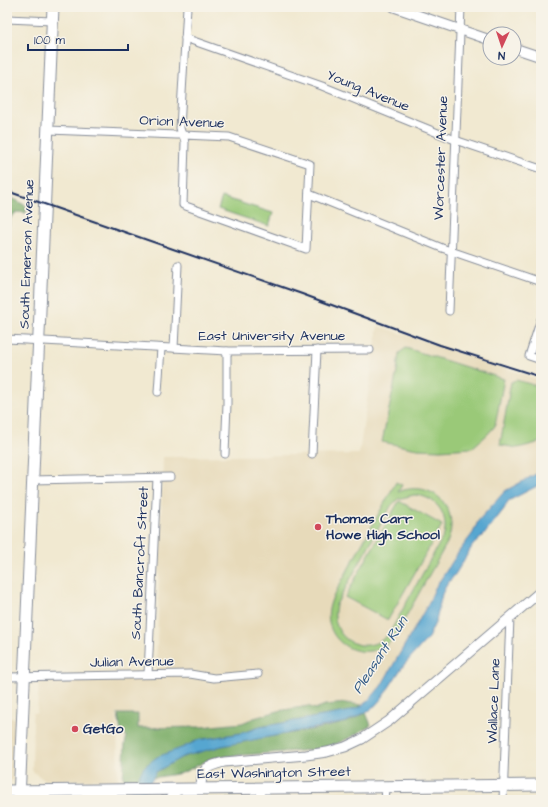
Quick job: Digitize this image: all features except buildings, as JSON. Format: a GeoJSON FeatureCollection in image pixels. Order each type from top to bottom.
{"type":"FeatureCollection","features":[{"type":"Feature","properties":{"kind":"main road","name":"South Emerson Avenue"},"geometry":{"type":"LineString","coordinates":[[19,795],[53,7]]}},
{"type":"Feature","properties":{"kind":"main road","name":"East Washington Street"},"geometry":{"type":"LineString","coordinates":[[7,791],[19,795],[156,789],[541,785]]}},
{"type":"Feature","properties":{"kind":"street"},"geometry":{"type":"LineString","coordinates":[[186,7],[180,128],[185,143],[183,205],[306,249],[309,194],[450,251],[541,282]]}},
{"type":"Feature","properties":{"kind":"street"},"geometry":{"type":"LineString","coordinates":[[394,7],[482,37]]}},
{"type":"Feature","properties":{"kind":"street","name":"Worcester Avenue"},"geometry":{"type":"LineString","coordinates":[[449,311],[450,251],[461,7]]}},
{"type":"Feature","properties":{"kind":"street"},"geometry":{"type":"LineString","coordinates":[[7,19],[52,21]]}},
{"type":"Feature","properties":{"kind":"street","name":"Young Avenue"},"geometry":{"type":"LineString","coordinates":[[185,38],[322,86],[455,140],[541,170]]}},
{"type":"Feature","properties":{"kind":"street"},"geometry":{"type":"LineString","coordinates":[[522,51],[541,57]]}},
{"type":"Feature","properties":{"kind":"street","name":"Orion Avenue"},"geometry":{"type":"LineString","coordinates":[[48,130],[229,137],[310,164],[309,194]]}},
{"type":"Feature","properties":{"kind":"street"},"geometry":{"type":"LineString","coordinates":[[174,348],[178,265]]}},
{"type":"Feature","properties":{"kind":"street"},"geometry":{"type":"LineString","coordinates":[[541,319],[529,356],[541,360]]}},
{"type":"Feature","properties":{"kind":"street"},"geometry":{"type":"LineString","coordinates":[[7,339],[38,341]]}},
{"type":"Feature","properties":{"kind":"street","name":"East University Avenue"},"geometry":{"type":"LineString","coordinates":[[38,341],[227,351],[370,350]]}},
{"type":"Feature","properties":{"kind":"street"},"geometry":{"type":"LineString","coordinates":[[158,392],[161,348]]}},
{"type":"Feature","properties":{"kind":"street"},"geometry":{"type":"LineString","coordinates":[[312,454],[317,350]]}},
{"type":"Feature","properties":{"kind":"street"},"geometry":{"type":"LineString","coordinates":[[225,454],[227,351]]}},
{"type":"Feature","properties":{"kind":"street"},"geometry":{"type":"LineString","coordinates":[[32,480],[170,477]]}},
{"type":"Feature","properties":{"kind":"street","name":"South Bancroft Street"},"geometry":{"type":"LineString","coordinates":[[148,674],[157,478]]}},
{"type":"Feature","properties":{"kind":"street"},"geometry":{"type":"LineString","coordinates":[[201,789],[201,778],[203,771],[212,765],[224,762],[321,753],[345,747],[365,737],[389,721],[541,591]]}},
{"type":"Feature","properties":{"kind":"street","name":"Wallace Lane"},"geometry":{"type":"LineString","coordinates":[[503,800],[510,617]]}},
{"type":"Feature","properties":{"kind":"street","name":"Julian Avenue"},"geometry":{"type":"LineString","coordinates":[[7,677],[190,674],[214,678],[258,674]]}},
{"type":"Feature","properties":{"kind":"street"},"geometry":{"type":"LineString","coordinates":[[385,800],[386,787]]}},
{"type":"Feature","properties":{"kind":"street"},"geometry":{"type":"LineString","coordinates":[[260,800],[261,788]]}},
{"type":"Feature","properties":{"kind":"street"},"geometry":{"type":"LineString","coordinates":[[170,800],[178,789]]}},
{"type":"Feature","properties":{"kind":"shaded area","name":"Thomas Carr Howe High School"},"geometry":{"type":"Polygon","coordinates":[[[378,326],[541,380],[541,473],[536,474],[505,491],[478,521],[473,533],[435,588],[418,622],[381,686],[370,699],[362,705],[346,703],[325,705],[315,709],[308,706],[278,711],[242,723],[201,727],[138,728],[137,714],[117,714],[118,780],[44,780],[32,770],[32,720],[33,713],[37,713],[39,680],[156,678],[163,457],[359,454],[378,326]]]}},
{"type":"Feature","properties":{"kind":"shaded area"},"geometry":{"type":"Polygon","coordinates":[[[7,718],[15,718],[13,780],[10,781],[7,781],[7,718]]]}},
{"type":"Feature","properties":{"kind":"green space"},"geometry":{"type":"Polygon","coordinates":[[[7,197],[26,206],[26,213],[17,212],[11,217],[8,229],[9,252],[7,254],[7,197]]]}},
{"type":"Feature","properties":{"kind":"green space"},"geometry":{"type":"Polygon","coordinates":[[[222,197],[273,213],[269,226],[218,209],[222,197]]]}},
{"type":"Feature","properties":{"kind":"green space"},"geometry":{"type":"Polygon","coordinates":[[[406,348],[504,379],[495,426],[472,448],[440,450],[417,449],[382,442],[397,371],[399,353],[406,348]]]}},
{"type":"Feature","properties":{"kind":"green space"},"geometry":{"type":"Polygon","coordinates":[[[516,380],[541,387],[541,442],[518,448],[500,445],[511,382],[516,380]]]}},
{"type":"Feature","properties":{"kind":"green space"},"geometry":{"type":"Polygon","coordinates":[[[396,482],[402,485],[398,492],[411,489],[423,489],[433,493],[441,500],[447,508],[451,519],[451,530],[447,543],[394,638],[382,647],[369,651],[356,650],[344,645],[335,637],[330,625],[329,612],[333,597],[396,482]],[[414,495],[398,499],[391,506],[336,605],[335,617],[338,627],[343,636],[350,642],[360,645],[369,645],[380,641],[389,634],[444,535],[444,520],[439,507],[434,502],[422,496],[414,495]]]}},
{"type":"Feature","properties":{"kind":"green space"},"geometry":{"type":"Polygon","coordinates":[[[399,501],[442,525],[388,620],[345,597],[399,501]]]}},
{"type":"Feature","properties":{"kind":"green space"},"geometry":{"type":"Polygon","coordinates":[[[346,703],[362,705],[346,712],[260,727],[242,733],[198,740],[144,767],[138,779],[123,778],[125,744],[127,736],[121,733],[118,714],[138,714],[138,728],[201,727],[242,723],[278,711],[308,706],[315,709],[325,705],[346,703]]]}},
{"type":"Feature","properties":{"kind":"green space"},"geometry":{"type":"Polygon","coordinates":[[[366,713],[371,725],[334,745],[311,750],[212,758],[182,773],[152,778],[165,766],[185,756],[212,748],[241,742],[326,727],[349,721],[366,713]]]}},
{"type":"Feature","properties":{"kind":"water","name":"Pleasant Run"},"geometry":{"type":"Polygon","coordinates":[[[541,473],[541,484],[508,501],[504,509],[483,536],[473,545],[442,594],[436,621],[428,638],[403,666],[382,698],[372,709],[346,722],[222,746],[182,757],[156,772],[140,800],[125,800],[144,767],[157,757],[198,740],[242,733],[260,727],[346,712],[360,707],[370,699],[381,686],[418,622],[435,588],[473,533],[478,521],[505,491],[536,474],[541,473]]]}},
{"type":"Feature","properties":{"kind":"railway"},"geometry":{"type":"LineString","coordinates":[[7,191],[302,294],[440,345],[541,377]]}},
{"type":"Feature","properties":{"kind":"place","name":"Thomas Carr Howe High School"},"geometry":{"type":"Point","coordinates":[318,527]}},
{"type":"Feature","properties":{"kind":"place","name":"GetGo"},"geometry":{"type":"Point","coordinates":[75,729]}}]}
